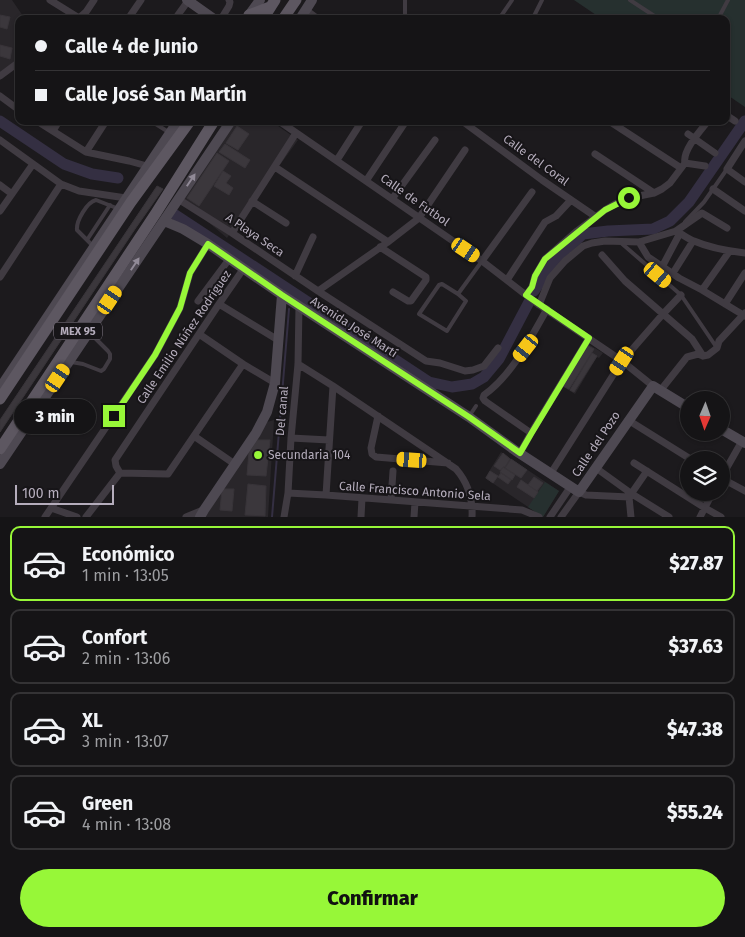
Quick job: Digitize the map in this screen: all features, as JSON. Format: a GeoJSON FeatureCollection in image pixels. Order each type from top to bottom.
{"type":"FeatureCollection","features":[{"type":"Feature","properties":{"kind":"main road"},"geometry":{"type":"LineString","coordinates":[[187,0],[208,15]]}},
{"type":"Feature","properties":{"kind":"main road"},"geometry":{"type":"LineString","coordinates":[[249,15],[260,0]]}},
{"type":"Feature","properties":{"kind":"main road"},"geometry":{"type":"LineString","coordinates":[[286,15],[296,0]]}},
{"type":"Feature","properties":{"kind":"main road"},"geometry":{"type":"LineString","coordinates":[[303,14],[312,0]]}},
{"type":"Feature","properties":{"kind":"main road"},"geometry":{"type":"LineString","coordinates":[[252,15],[273,4]]}},
{"type":"Feature","properties":{"kind":"main road"},"geometry":{"type":"LineString","coordinates":[[266,15],[273,4]]}},
{"type":"Feature","properties":{"kind":"main road"},"geometry":{"type":"LineString","coordinates":[[0,388],[114,207],[126,198],[175,125]]}},
{"type":"Feature","properties":{"kind":"main road","name":"MEX 95"},"geometry":{"type":"LineString","coordinates":[[0,399],[131,202],[187,125]]}},
{"type":"Feature","properties":{"kind":"main road","name":"MEX 95"},"geometry":{"type":"LineString","coordinates":[[0,449],[156,213],[211,125]]}},
{"type":"Feature","properties":{"kind":"main road"},"geometry":{"type":"LineString","coordinates":[[0,464],[228,125]]}},
{"type":"Feature","properties":{"kind":"main road","name":"Avenida José Martí"},"geometry":{"type":"LineString","coordinates":[[164,221],[183,229],[230,258],[282,295],[469,417],[575,489]]}},
{"type":"Feature","properties":{"kind":"main road"},"geometry":{"type":"LineString","coordinates":[[202,513],[236,465],[267,412],[275,383],[282,295]]}},
{"type":"Feature","properties":{"kind":"main road"},"geometry":{"type":"LineString","coordinates":[[656,388],[680,403]]}},
{"type":"Feature","properties":{"kind":"main road","name":"Calle del Pozo"},"geometry":{"type":"LineString","coordinates":[[575,489],[596,468],[628,420],[656,388]]}},
{"type":"Feature","properties":{"kind":"main road"},"geometry":{"type":"LineString","coordinates":[[730,434],[743,442]]}},
{"type":"Feature","properties":{"kind":"street"},"geometry":{"type":"LineString","coordinates":[[50,0],[78,15]]}},
{"type":"Feature","properties":{"kind":"street"},"geometry":{"type":"LineString","coordinates":[[83,15],[94,0]]}},
{"type":"Feature","properties":{"kind":"street"},"geometry":{"type":"LineString","coordinates":[[131,15],[141,0]]}},
{"type":"Feature","properties":{"kind":"street"},"geometry":{"type":"LineString","coordinates":[[178,15],[187,0]]}},
{"type":"Feature","properties":{"kind":"street"},"geometry":{"type":"LineString","coordinates":[[224,15],[230,6],[230,1]]}},
{"type":"Feature","properties":{"kind":"street"},"geometry":{"type":"LineString","coordinates":[[0,76],[15,65]]}},
{"type":"Feature","properties":{"kind":"street"},"geometry":{"type":"LineString","coordinates":[[0,96],[15,107]]}},
{"type":"Feature","properties":{"kind":"street"},"geometry":{"type":"LineString","coordinates":[[730,118],[735,121]]}},
{"type":"Feature","properties":{"kind":"street"},"geometry":{"type":"LineString","coordinates":[[43,125],[86,152],[147,166]]}},
{"type":"Feature","properties":{"kind":"street"},"geometry":{"type":"LineString","coordinates":[[53,131],[57,125]]}},
{"type":"Feature","properties":{"kind":"street"},"geometry":{"type":"LineString","coordinates":[[86,152],[103,125]]}},
{"type":"Feature","properties":{"kind":"street","name":"Calle de Futbol"},"geometry":{"type":"LineString","coordinates":[[285,125],[482,261],[537,304],[622,361],[656,388]]}},
{"type":"Feature","properties":{"kind":"street"},"geometry":{"type":"LineString","coordinates":[[337,160],[359,125]]}},
{"type":"Feature","properties":{"kind":"street"},"geometry":{"type":"LineString","coordinates":[[366,181],[403,125]]}},
{"type":"Feature","properties":{"kind":"street","name":"Calle del Coral"},"geometry":{"type":"LineString","coordinates":[[468,125],[596,217]]}},
{"type":"Feature","properties":{"kind":"street"},"geometry":{"type":"LineString","coordinates":[[616,125],[683,165],[705,166]]}},
{"type":"Feature","properties":{"kind":"street"},"geometry":{"type":"LineString","coordinates":[[526,295],[532,287],[535,276],[545,259],[577,231],[605,210],[629,198],[654,193],[670,183],[683,165],[691,136],[703,125]]}},
{"type":"Feature","properties":{"kind":"street"},"geometry":{"type":"LineString","coordinates":[[232,233],[296,133]]}},
{"type":"Feature","properties":{"kind":"street"},"geometry":{"type":"LineString","coordinates":[[691,136],[715,153]]}},
{"type":"Feature","properties":{"kind":"street"},"geometry":{"type":"LineString","coordinates":[[0,140],[61,184],[79,191],[126,198]]}},
{"type":"Feature","properties":{"kind":"street"},"geometry":{"type":"LineString","coordinates":[[392,199],[434,140]]}},
{"type":"Feature","properties":{"kind":"street"},"geometry":{"type":"LineString","coordinates":[[745,141],[742,151],[727,169],[745,182]]}},
{"type":"Feature","properties":{"kind":"street"},"geometry":{"type":"LineString","coordinates":[[318,291],[419,218],[465,150]]}},
{"type":"Feature","properties":{"kind":"street"},"geometry":{"type":"LineString","coordinates":[[596,154],[654,193]]}},
{"type":"Feature","properties":{"kind":"street"},"geometry":{"type":"LineString","coordinates":[[0,211],[33,164]]}},
{"type":"Feature","properties":{"kind":"street"},"geometry":{"type":"LineString","coordinates":[[275,167],[388,242]]}},
{"type":"Feature","properties":{"kind":"street"},"geometry":{"type":"LineString","coordinates":[[0,277],[61,184]]}},
{"type":"Feature","properties":{"kind":"street"},"geometry":{"type":"LineString","coordinates":[[0,185],[12,194]]}},
{"type":"Feature","properties":{"kind":"street"},"geometry":{"type":"LineString","coordinates":[[713,189],[745,211]]}},
{"type":"Feature","properties":{"kind":"street"},"geometry":{"type":"LineString","coordinates":[[482,261],[532,192]]}},
{"type":"Feature","properties":{"kind":"street","name":"A Playa Seca"},"geometry":{"type":"LineString","coordinates":[[178,199],[426,361],[440,363],[464,371],[474,370],[484,366],[498,348]]}},
{"type":"Feature","properties":{"kind":"street"},"geometry":{"type":"LineString","coordinates":[[507,280],[545,222],[556,216],[571,200]]}},
{"type":"Feature","properties":{"kind":"street"},"geometry":{"type":"LineString","coordinates":[[252,201],[286,223]]}},
{"type":"Feature","properties":{"kind":"street"},"geometry":{"type":"LineString","coordinates":[[537,304],[550,278],[565,261],[583,246],[606,241],[639,242],[678,232],[702,213],[727,228]]}},
{"type":"Feature","properties":{"kind":"street"},"geometry":{"type":"LineString","coordinates":[[678,232],[693,241],[730,252],[745,253]]}},
{"type":"Feature","properties":{"kind":"street"},"geometry":{"type":"LineString","coordinates":[[662,267],[678,232]]}},
{"type":"Feature","properties":{"kind":"street"},"geometry":{"type":"LineString","coordinates":[[295,276],[313,237]]}},
{"type":"Feature","properties":{"kind":"street"},"geometry":{"type":"LineString","coordinates":[[673,273],[693,241]]}},
{"type":"Feature","properties":{"kind":"street"},"geometry":{"type":"LineString","coordinates":[[639,242],[648,257],[679,278],[725,304],[742,317],[719,341],[717,348],[708,355],[698,354],[687,358],[656,388]]}},
{"type":"Feature","properties":{"kind":"street"},"geometry":{"type":"LineString","coordinates":[[45,517],[155,355],[180,308],[190,273],[208,244]]}},
{"type":"Feature","properties":{"kind":"street"},"geometry":{"type":"LineString","coordinates":[[380,247],[426,277],[426,280],[411,301],[393,292]]}},
{"type":"Feature","properties":{"kind":"street"},"geometry":{"type":"LineString","coordinates":[[702,290],[730,252]]}},
{"type":"Feature","properties":{"kind":"street"},"geometry":{"type":"LineString","coordinates":[[602,255],[625,281],[692,339],[703,356]]}},
{"type":"Feature","properties":{"kind":"street"},"geometry":{"type":"LineString","coordinates":[[198,301],[230,258]]}},
{"type":"Feature","properties":{"kind":"street","name":"Calle Emilio Núñez Rodríguez"},"geometry":{"type":"LineString","coordinates":[[120,473],[116,466],[116,460],[244,268]]}},
{"type":"Feature","properties":{"kind":"street"},"geometry":{"type":"LineString","coordinates":[[725,304],[745,273]]}},
{"type":"Feature","properties":{"kind":"street"},"geometry":{"type":"LineString","coordinates":[[550,473],[622,361],[681,295]]}},
{"type":"Feature","properties":{"kind":"street"},"geometry":{"type":"LineString","coordinates":[[219,304],[278,340]]}},
{"type":"Feature","properties":{"kind":"street","name":"Del canal"},"geometry":{"type":"LineString","coordinates":[[284,517],[288,493],[298,364],[299,306]]}},
{"type":"Feature","properties":{"kind":"street"},"geometry":{"type":"LineString","coordinates":[[531,434],[483,398],[484,395],[494,388],[526,348],[547,309]]}},
{"type":"Feature","properties":{"kind":"street"},"geometry":{"type":"LineString","coordinates":[[199,334],[275,383]]}},
{"type":"Feature","properties":{"kind":"street"},"geometry":{"type":"LineString","coordinates":[[520,453],[589,338]]}},
{"type":"Feature","properties":{"kind":"street"},"geometry":{"type":"LineString","coordinates":[[86,517],[120,473],[168,474],[243,364]]}},
{"type":"Feature","properties":{"kind":"street"},"geometry":{"type":"LineString","coordinates":[[298,364],[456,469],[464,478],[471,495],[472,517]]}},
{"type":"Feature","properties":{"kind":"street"},"geometry":{"type":"LineString","coordinates":[[326,495],[333,386]]}},
{"type":"Feature","properties":{"kind":"street"},"geometry":{"type":"LineString","coordinates":[[378,416],[372,448],[372,454],[376,457],[448,463]]}},
{"type":"Feature","properties":{"kind":"street"},"geometry":{"type":"LineString","coordinates":[[628,420],[680,452]]}},
{"type":"Feature","properties":{"kind":"street"},"geometry":{"type":"LineString","coordinates":[[194,436],[236,465]]}},
{"type":"Feature","properties":{"kind":"street"},"geometry":{"type":"LineString","coordinates":[[291,438],[329,440]]}},
{"type":"Feature","properties":{"kind":"street"},"geometry":{"type":"LineString","coordinates":[[730,463],[743,442]]}},
{"type":"Feature","properties":{"kind":"street"},"geometry":{"type":"LineString","coordinates":[[634,463],[722,517]]}},
{"type":"Feature","properties":{"kind":"street"},"geometry":{"type":"LineString","coordinates":[[596,468],[631,496],[669,517]]}},
{"type":"Feature","properties":{"kind":"street"},"geometry":{"type":"LineString","coordinates":[[391,500],[393,471]]}},
{"type":"Feature","properties":{"kind":"street"},"geometry":{"type":"LineString","coordinates":[[631,517],[631,496],[646,471]]}},
{"type":"Feature","properties":{"kind":"street"},"geometry":{"type":"LineString","coordinates":[[730,483],[745,491]]}},
{"type":"Feature","properties":{"kind":"street"},"geometry":{"type":"LineString","coordinates":[[550,517],[575,489],[586,495],[631,496]]}},
{"type":"Feature","properties":{"kind":"street","name":"Calle del Pozo"},"geometry":{"type":"LineString","coordinates":[[563,516],[575,489]]}},
{"type":"Feature","properties":{"kind":"street","name":"Calle Francisco Antonio Sela"},"geometry":{"type":"LineString","coordinates":[[288,493],[522,510],[539,517]]}},
{"type":"Feature","properties":{"kind":"street"},"geometry":{"type":"LineString","coordinates":[[361,517],[362,498]]}},
{"type":"Feature","properties":{"kind":"street"},"geometry":{"type":"LineString","coordinates":[[700,517],[708,501]]}},
{"type":"Feature","properties":{"kind":"street"},"geometry":{"type":"LineString","coordinates":[[414,517],[415,502]]}},
{"type":"Feature","properties":{"kind":"street"},"geometry":{"type":"LineString","coordinates":[[51,508],[77,517]]}},
{"type":"Feature","properties":{"kind":"street"},"geometry":{"type":"LineString","coordinates":[[187,517],[202,513]]}},
{"type":"Feature","properties":{"kind":"lane"},"geometry":{"type":"LineString","coordinates":[[405,0],[405,15]]}},
{"type":"Feature","properties":{"kind":"lane"},"geometry":{"type":"LineString","coordinates":[[502,15],[512,0]]}},
{"type":"Feature","properties":{"kind":"lane"},"geometry":{"type":"LineString","coordinates":[[534,15],[542,0]]}},
{"type":"Feature","properties":{"kind":"lane"},"geometry":{"type":"LineString","coordinates":[[630,0],[653,15]]}},
{"type":"Feature","properties":{"kind":"lane"},"geometry":{"type":"LineString","coordinates":[[720,15],[728,0]]}},
{"type":"Feature","properties":{"kind":"lane"},"geometry":{"type":"LineString","coordinates":[[157,125],[170,133]]}},
{"type":"Feature","properties":{"kind":"lane"},"geometry":{"type":"LineString","coordinates":[[678,232],[704,202],[727,169]]}},
{"type":"Feature","properties":{"kind":"lane"},"geometry":{"type":"LineString","coordinates":[[90,244],[77,230],[76,223],[93,200],[100,200],[114,207]]}},
{"type":"Feature","properties":{"kind":"lane"},"geometry":{"type":"LineString","coordinates":[[620,242],[681,295],[717,348]]}},
{"type":"Feature","properties":{"kind":"lane"},"geometry":{"type":"LineString","coordinates":[[458,294],[482,261]]}},
{"type":"Feature","properties":{"kind":"lane"},"geometry":{"type":"LineString","coordinates":[[442,284],[458,294],[466,301],[447,331],[419,314],[442,284]]}},
{"type":"Feature","properties":{"kind":"lane"},"geometry":{"type":"LineString","coordinates":[[69,362],[83,364],[98,371],[104,369],[110,359],[110,354],[89,332]]}},
{"type":"Feature","properties":{"kind":"lane"},"geometry":{"type":"LineString","coordinates":[[469,417],[476,406]]}},
{"type":"Feature","properties":{"kind":"shaded area"},"geometry":{"type":"Polygon","coordinates":[[[0,0],[12,0],[22,15],[15,15],[15,62],[0,72],[0,0]]]}},
{"type":"Feature","properties":{"kind":"shaded area"},"geometry":{"type":"Polygon","coordinates":[[[574,0],[745,0],[745,107],[730,97],[730,15],[596,15],[574,0]]]}},
{"type":"Feature","properties":{"kind":"shaded area"},"geometry":{"type":"Polygon","coordinates":[[[232,125],[277,125],[298,140],[227,238],[181,199],[232,125]]]}},
{"type":"Feature","properties":{"kind":"shaded area"},"geometry":{"type":"Polygon","coordinates":[[[588,344],[603,353],[599,358],[597,357],[575,394],[562,386],[588,344]]]}},
{"type":"Feature","properties":{"kind":"shaded area","name":"Secundaria 104"},"geometry":{"type":"Polygon","coordinates":[[[274,420],[268,517],[205,517],[267,422],[274,420]]]}},
{"type":"Feature","properties":{"kind":"shaded area"},"geometry":{"type":"Polygon","coordinates":[[[501,452],[559,491],[543,517],[485,478],[501,452]]]}},
{"type":"Feature","properties":{"kind":"shaded area"},"geometry":{"type":"Polygon","coordinates":[[[545,482],[559,491],[543,517],[528,507],[545,482]]]}},
{"type":"Feature","properties":{"kind":"building"},"geometry":{"type":"Polygon","coordinates":[[[0,15],[10,17],[7,29],[0,27],[0,15]]]}},
{"type":"Feature","properties":{"kind":"building"},"geometry":{"type":"Polygon","coordinates":[[[0,45],[12,48],[10,59],[0,56],[0,45]]]}},
{"type":"Feature","properties":{"kind":"building"},"geometry":{"type":"Polygon","coordinates":[[[237,126],[249,134],[238,150],[226,143],[237,126]]]}},
{"type":"Feature","properties":{"kind":"building"},"geometry":{"type":"Polygon","coordinates":[[[225,144],[250,160],[245,168],[219,152],[225,144]]]}},
{"type":"Feature","properties":{"kind":"building"},"geometry":{"type":"Polygon","coordinates":[[[217,153],[229,161],[199,206],[187,198],[217,153]]]}},
{"type":"Feature","properties":{"kind":"building"},"geometry":{"type":"Polygon","coordinates":[[[223,171],[231,176],[226,183],[233,188],[229,195],[214,186],[223,171]]]}},
{"type":"Feature","properties":{"kind":"building"},"geometry":{"type":"Polygon","coordinates":[[[157,186],[163,189],[0,432],[0,420],[157,186]]]}},
{"type":"Feature","properties":{"kind":"building"},"geometry":{"type":"Polygon","coordinates":[[[588,346],[594,349],[569,389],[563,386],[588,346]]]}},
{"type":"Feature","properties":{"kind":"building"},"geometry":{"type":"Polygon","coordinates":[[[592,353],[597,356],[574,392],[570,390],[592,353]]]}},
{"type":"Feature","properties":{"kind":"building"},"geometry":{"type":"Polygon","coordinates":[[[257,440],[270,440],[266,476],[247,475],[249,452],[257,440]]]}},
{"type":"Feature","properties":{"kind":"building"},"geometry":{"type":"Polygon","coordinates":[[[503,453],[510,459],[505,467],[500,470],[494,466],[503,453]]]}},
{"type":"Feature","properties":{"kind":"building"},"geometry":{"type":"Polygon","coordinates":[[[511,459],[527,470],[521,478],[505,468],[511,459]]]}},
{"type":"Feature","properties":{"kind":"building"},"geometry":{"type":"Polygon","coordinates":[[[503,467],[515,475],[512,480],[500,472],[503,467]]]}},
{"type":"Feature","properties":{"kind":"building"},"geometry":{"type":"Polygon","coordinates":[[[490,471],[498,476],[493,483],[486,478],[490,471]]]}},
{"type":"Feature","properties":{"kind":"building"},"geometry":{"type":"Polygon","coordinates":[[[501,473],[511,480],[508,484],[498,477],[501,473]]]}},
{"type":"Feature","properties":{"kind":"building"},"geometry":{"type":"Polygon","coordinates":[[[534,477],[543,483],[537,491],[528,485],[534,477]]]}},
{"type":"Feature","properties":{"kind":"building"},"geometry":{"type":"Polygon","coordinates":[[[521,480],[538,492],[534,498],[517,487],[521,480]]]}},
{"type":"Feature","properties":{"kind":"building"},"geometry":{"type":"Polygon","coordinates":[[[248,484],[266,486],[265,516],[245,515],[248,484]]]}},
{"type":"Feature","properties":{"kind":"building"},"geometry":{"type":"Polygon","coordinates":[[[222,489],[234,489],[232,511],[220,510],[222,489]]]}},
{"type":"Feature","properties":{"kind":"waterway"},"geometry":{"type":"LineString","coordinates":[[0,121],[64,164],[92,174],[118,178]]}},
{"type":"Feature","properties":{"kind":"waterway"},"geometry":{"type":"LineString","coordinates":[[534,291],[558,256],[583,234],[653,229],[670,221],[689,202],[745,121]]}},
{"type":"Feature","properties":{"kind":"waterway"},"geometry":{"type":"LineString","coordinates":[[174,214],[429,382],[452,387],[472,384],[484,377],[499,359],[529,302]]}},
{"type":"Feature","properties":{"kind":"waterway"},"geometry":{"type":"LineString","coordinates":[[272,517],[289,309]]}},
{"type":"Feature","properties":{"kind":"place","name":"Secundaria 104"},"geometry":{"type":"Point","coordinates":[258,455]}},
{"type":"Feature","properties":{"kind":"route"},"geometry":{"type":"LineString","coordinates":[[114,416],[155,355],[180,308],[190,273],[208,244],[282,295],[469,417],[520,453],[589,338],[526,295],[532,287],[535,276],[545,259],[605,210],[629,198]]}}]}
